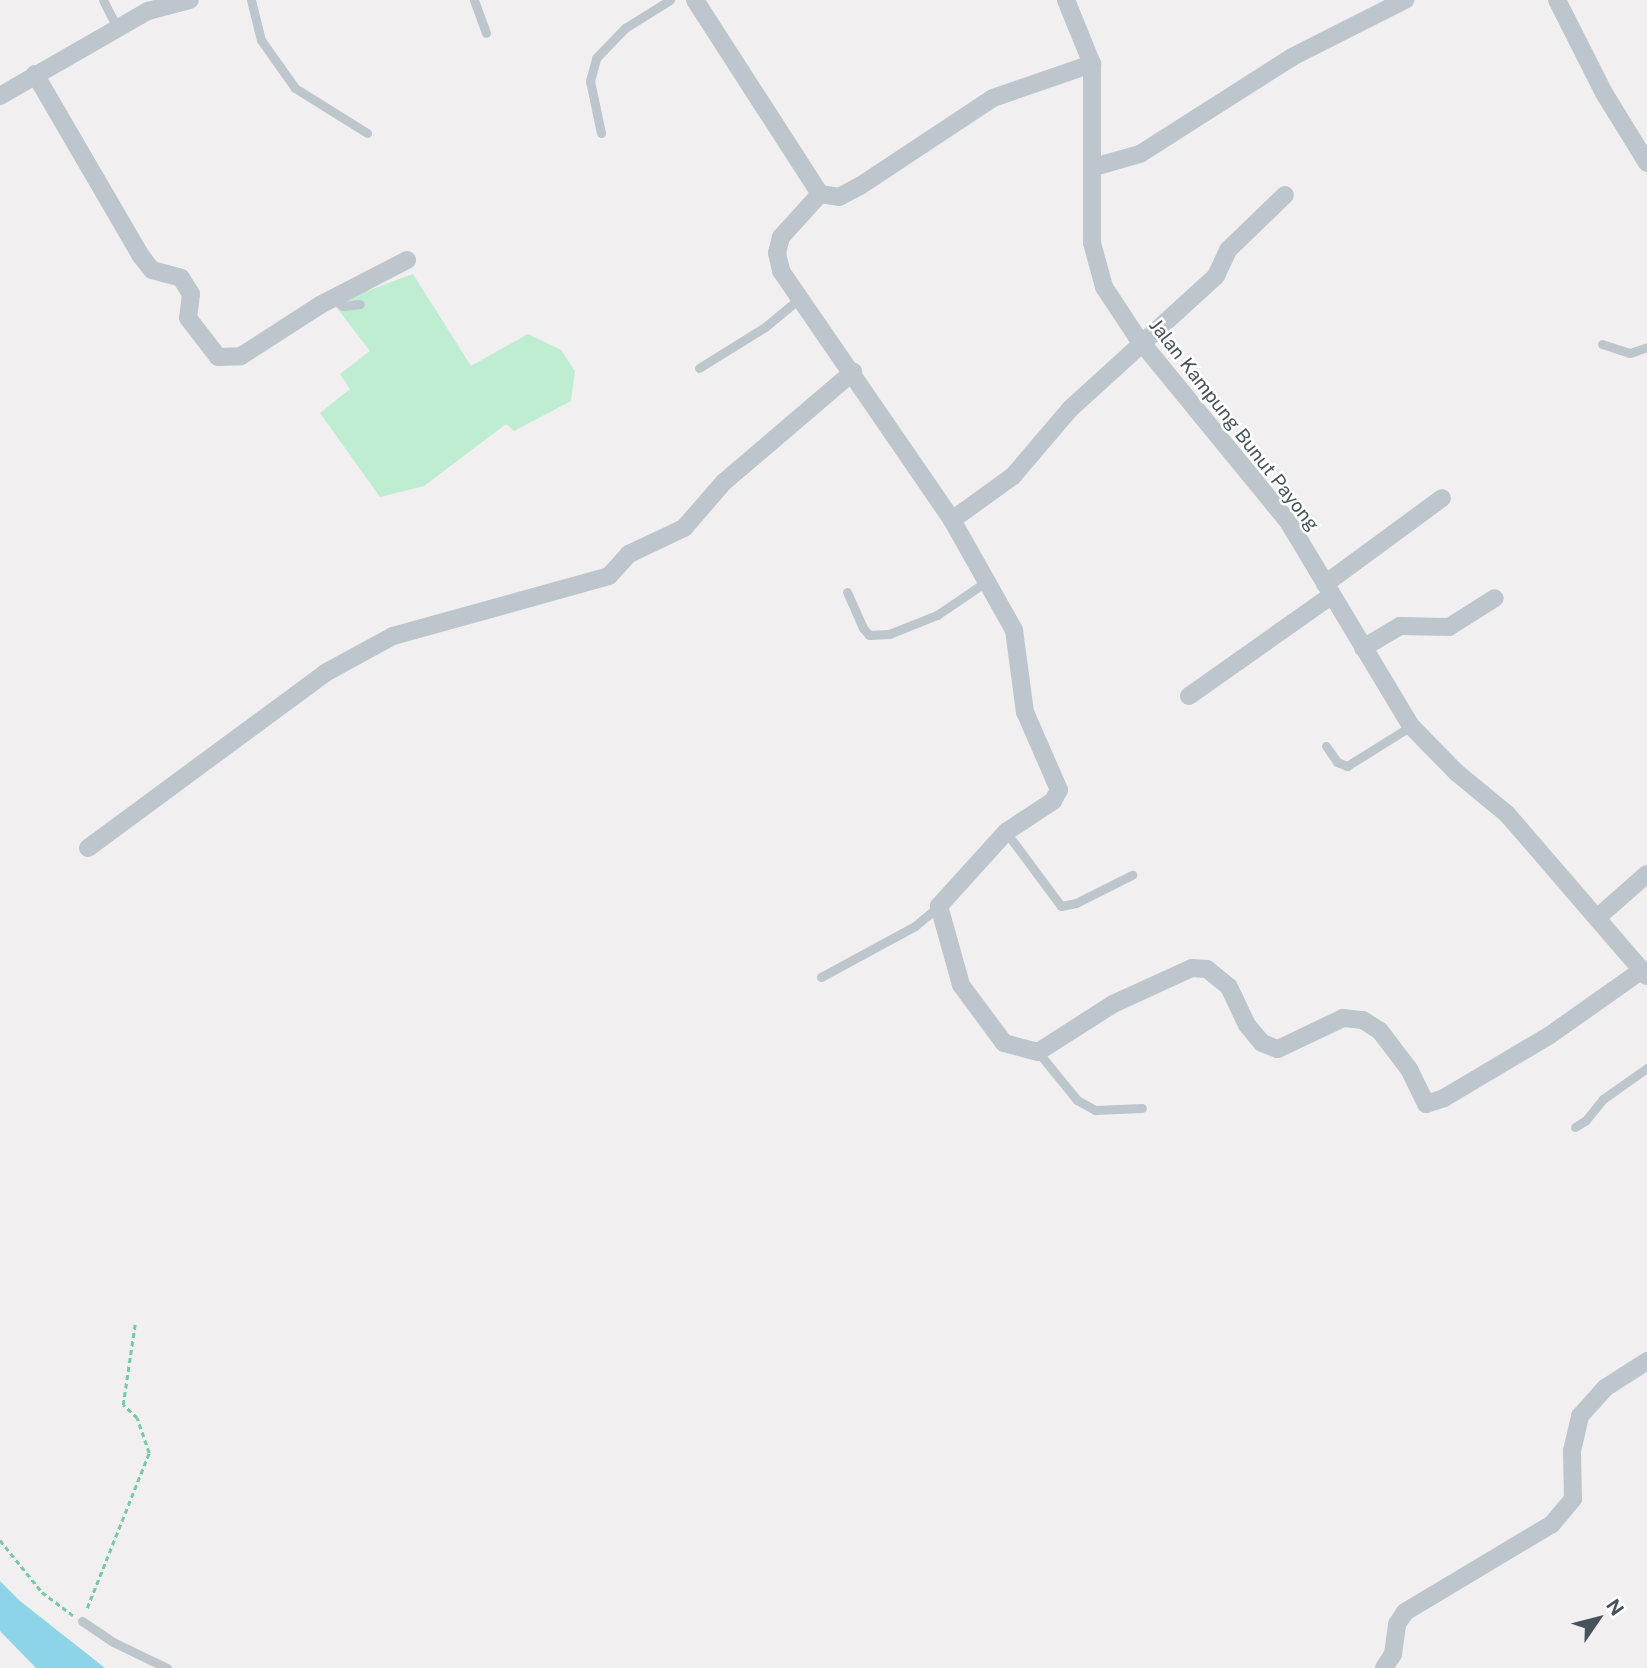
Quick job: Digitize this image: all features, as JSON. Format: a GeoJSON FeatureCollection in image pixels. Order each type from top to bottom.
{"type":"FeatureCollection","features":[{"type":"Feature","properties":{"kind":"street"},"geometry":{"type":"LineString","coordinates":[[0,96],[148,12],[190,0]]}},
{"type":"Feature","properties":{"kind":"street"},"geometry":{"type":"LineString","coordinates":[[695,0],[820,194],[839,197],[860,186],[993,98],[1092,64]]}},
{"type":"Feature","properties":{"kind":"street","name":"Jalan Kampung Bunut Payong"},"geometry":{"type":"LineString","coordinates":[[1066,0],[1092,64],[1096,264],[1104,286],[1142,342],[1289,523],[1411,726],[1447,763],[1507,814],[1644,973]]}},
{"type":"Feature","properties":{"kind":"street"},"geometry":{"type":"LineString","coordinates":[[1094,167],[1140,154],[1292,57],[1405,0]]}},
{"type":"Feature","properties":{"kind":"street"},"geometry":{"type":"LineString","coordinates":[[1557,0],[1647,163]]}},
{"type":"Feature","properties":{"kind":"street"},"geometry":{"type":"LineString","coordinates":[[35,74],[141,256],[152,270],[181,278],[191,294],[188,318],[218,357],[241,356],[332,299],[407,260]]}},
{"type":"Feature","properties":{"kind":"street"},"geometry":{"type":"LineString","coordinates":[[820,194],[781,237],[778,253],[781,271],[853,372],[952,520],[984,583],[1014,629],[1025,712],[1059,790],[1053,801],[1006,832],[939,906],[961,985],[1004,1043],[1038,1052],[1113,1004],[1192,968],[1207,969],[1229,987],[1247,1025],[1262,1043],[1278,1049],[1294,1046],[1343,1018],[1363,1020],[1380,1031],[1409,1069],[1426,1104],[1444,1098],[1550,1035],[1644,973]]}},
{"type":"Feature","properties":{"kind":"street"},"geometry":{"type":"LineString","coordinates":[[952,520],[1013,475],[1070,409],[1216,276],[1228,250],[1285,195]]}},
{"type":"Feature","properties":{"kind":"street"},"geometry":{"type":"LineString","coordinates":[[88,848],[325,673],[381,642],[444,619],[609,576],[629,554],[684,528],[723,482],[853,372]]}},
{"type":"Feature","properties":{"kind":"street"},"geometry":{"type":"LineString","coordinates":[[1189,696],[1442,498]]}},
{"type":"Feature","properties":{"kind":"street"},"geometry":{"type":"LineString","coordinates":[[1363,648],[1400,626],[1449,627],[1495,598]]}},
{"type":"Feature","properties":{"kind":"street"},"geometry":{"type":"LineString","coordinates":[[1598,917],[1647,874]]}},
{"type":"Feature","properties":{"kind":"street"},"geometry":{"type":"LineString","coordinates":[[1384,1668],[1392,1654],[1397,1624],[1405,1612],[1552,1524],[1573,1499],[1572,1451],[1580,1416],[1605,1388],[1647,1361]]}},
{"type":"Feature","properties":{"kind":"lane"},"geometry":{"type":"LineString","coordinates":[[103,0],[117,28]]}},
{"type":"Feature","properties":{"kind":"lane"},"geometry":{"type":"LineString","coordinates":[[251,0],[261,40],[295,88],[367,133]]}},
{"type":"Feature","properties":{"kind":"lane"},"geometry":{"type":"LineString","coordinates":[[474,0],[486,33]]}},
{"type":"Feature","properties":{"kind":"lane"},"geometry":{"type":"LineString","coordinates":[[601,133],[591,93],[596,58],[625,27],[670,0]]}},
{"type":"Feature","properties":{"kind":"lane"},"geometry":{"type":"LineString","coordinates":[[699,368],[765,327],[800,298]]}},
{"type":"Feature","properties":{"kind":"lane"},"geometry":{"type":"LineString","coordinates":[[332,299],[344,306],[360,304]]}},
{"type":"Feature","properties":{"kind":"lane"},"geometry":{"type":"LineString","coordinates":[[1602,344],[1630,353],[1647,346]]}},
{"type":"Feature","properties":{"kind":"lane"},"geometry":{"type":"LineString","coordinates":[[847,592],[863,628],[869,635],[888,634],[937,615],[984,583]]}},
{"type":"Feature","properties":{"kind":"lane"},"geometry":{"type":"LineString","coordinates":[[1326,746],[1337,762],[1347,766],[1411,726]]}},
{"type":"Feature","properties":{"kind":"lane"},"geometry":{"type":"LineString","coordinates":[[1006,832],[1061,906],[1076,903],[1132,874]]}},
{"type":"Feature","properties":{"kind":"lane"},"geometry":{"type":"LineString","coordinates":[[821,977],[915,926],[939,906]]}},
{"type":"Feature","properties":{"kind":"lane"},"geometry":{"type":"LineString","coordinates":[[1038,1052],[1077,1100],[1096,1110],[1142,1108]]}},
{"type":"Feature","properties":{"kind":"lane"},"geometry":{"type":"LineString","coordinates":[[1575,1126],[1586,1121],[1603,1099],[1647,1068]]}},
{"type":"Feature","properties":{"kind":"lane"},"geometry":{"type":"LineString","coordinates":[[82,1621],[113,1642],[167,1668]]}},
{"type":"Feature","properties":{"kind":"path"},"geometry":{"type":"LineString","coordinates":[[0,1540],[42,1592],[82,1621],[149,1453],[137,1418],[123,1405],[135,1324]]}},
{"type":"Feature","properties":{"kind":"green space"},"geometry":{"type":"Polygon","coordinates":[[[413,274],[471,366],[528,334],[561,350],[575,371],[571,401],[514,431],[506,424],[424,486],[380,497],[320,413],[350,389],[340,374],[370,351],[337,308],[340,301],[413,274]]]}},
{"type":"Feature","properties":{"kind":"water"},"geometry":{"type":"Polygon","coordinates":[[[0,1581],[20,1601],[105,1668],[36,1668],[0,1631],[0,1581]]]}}]}
